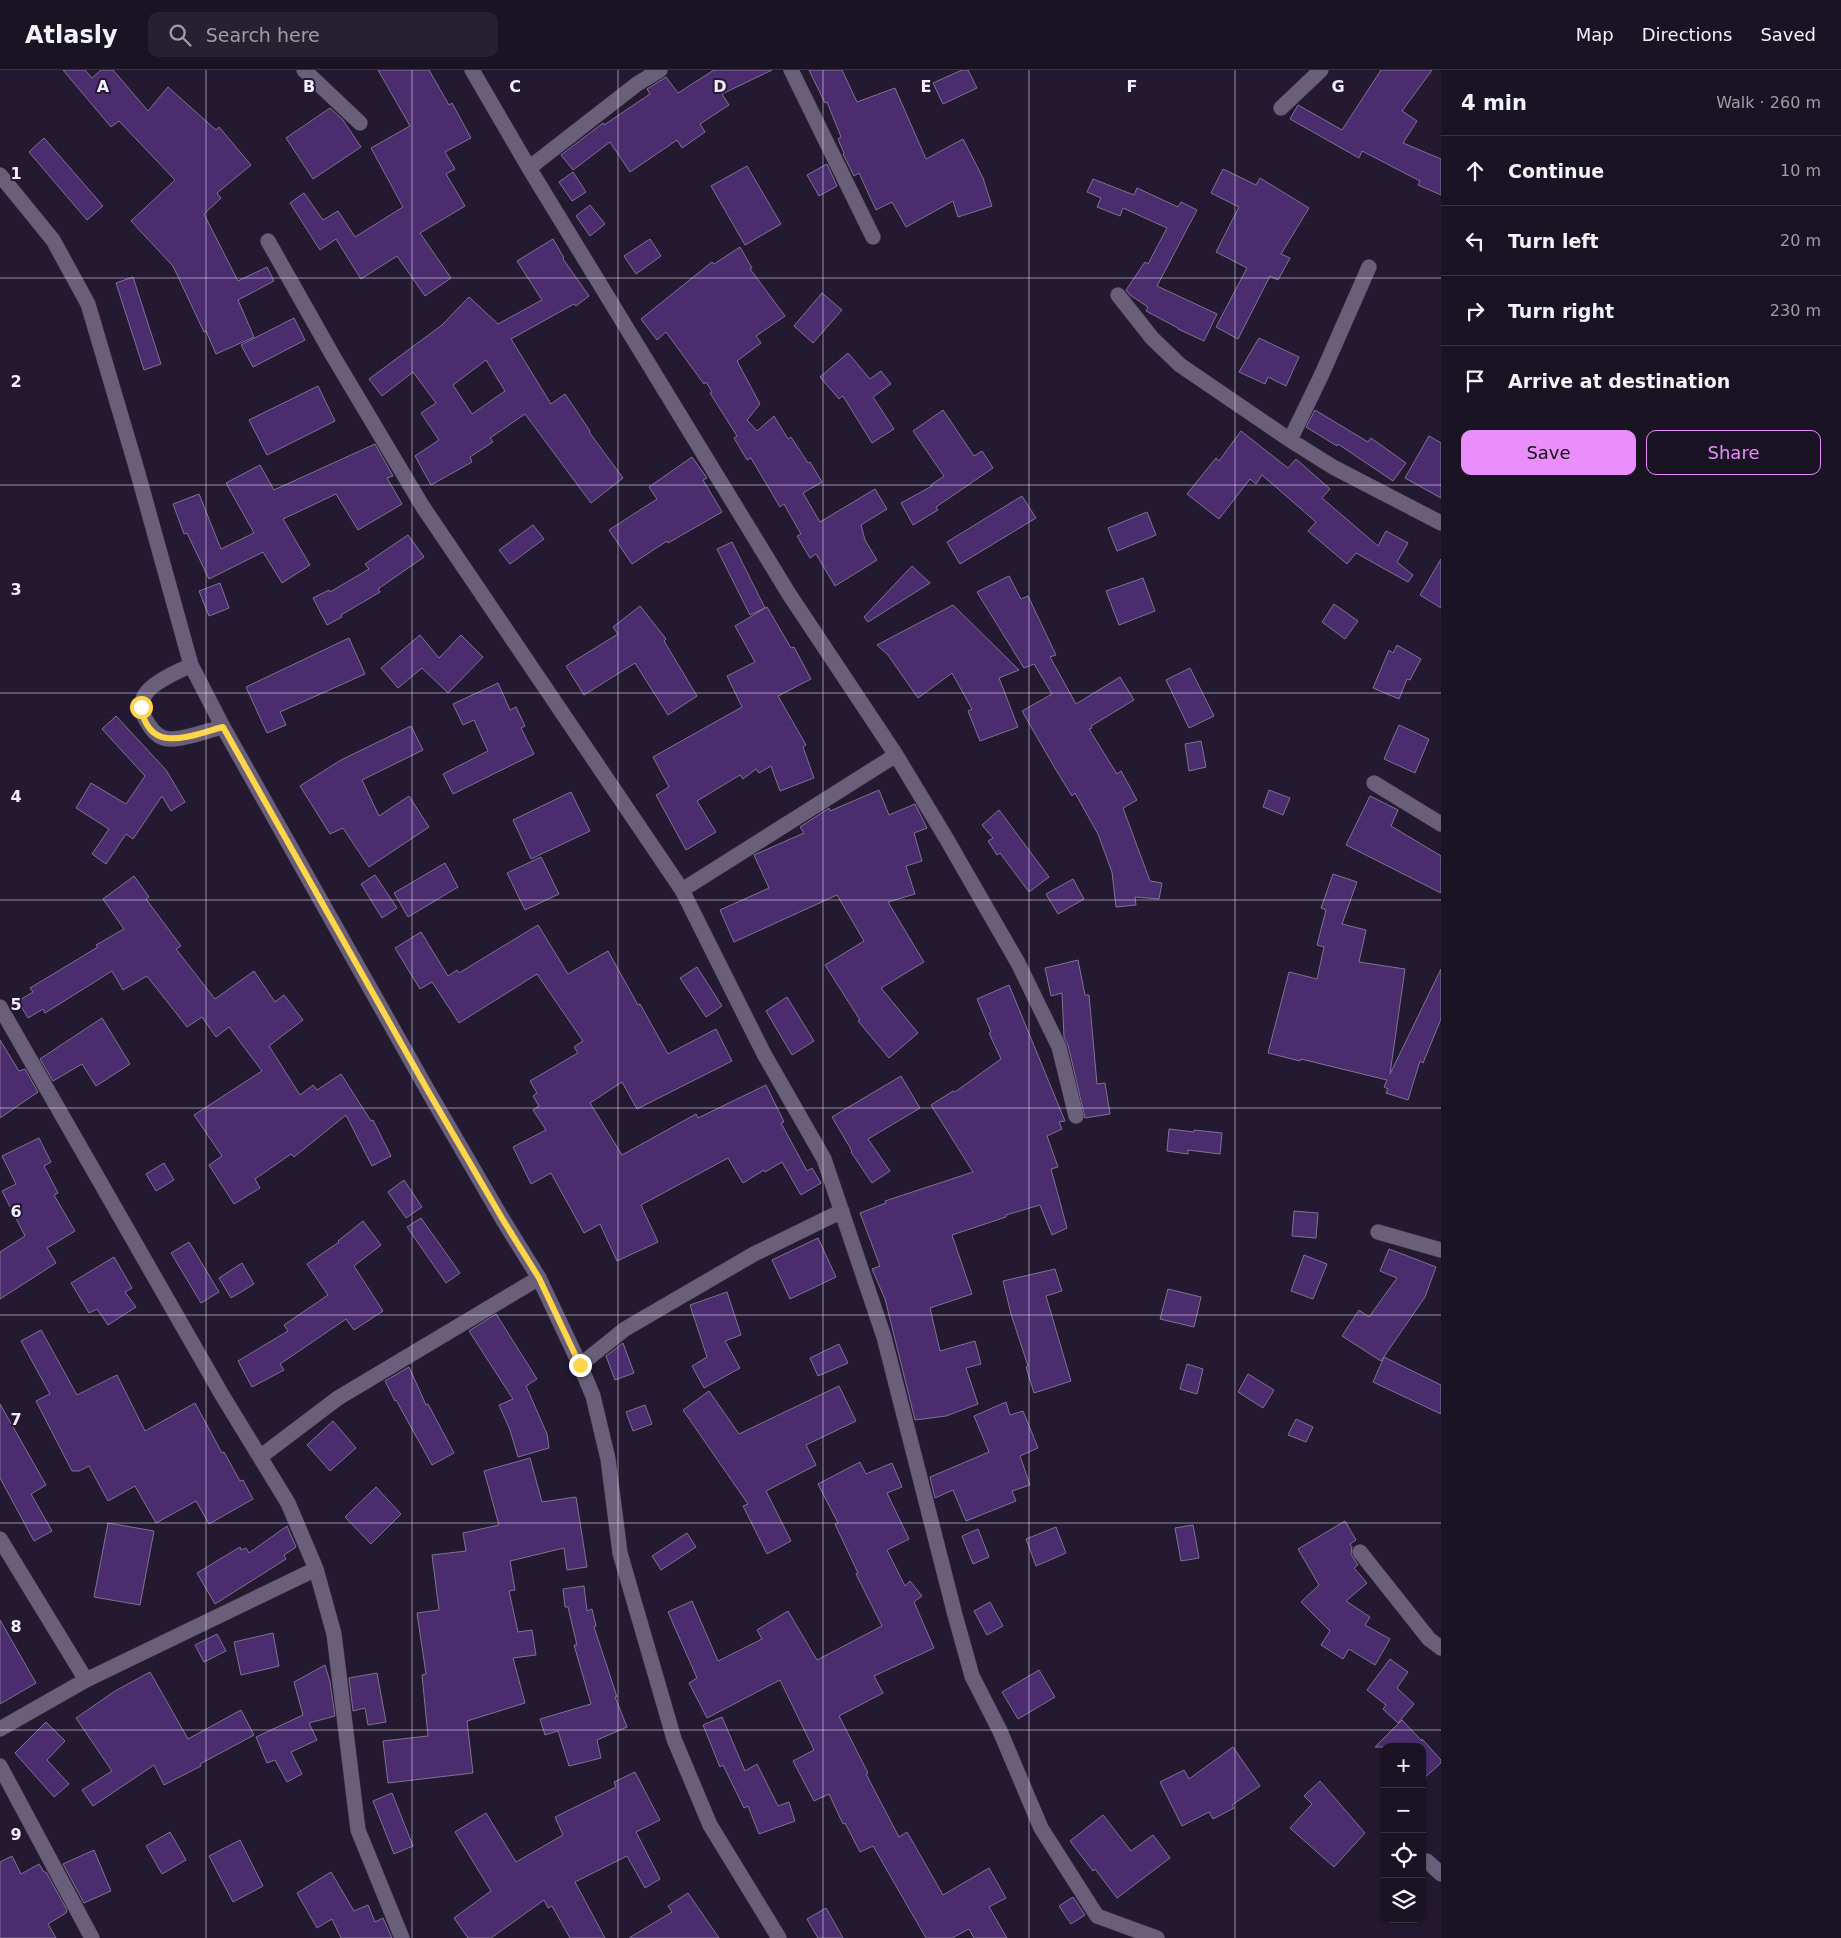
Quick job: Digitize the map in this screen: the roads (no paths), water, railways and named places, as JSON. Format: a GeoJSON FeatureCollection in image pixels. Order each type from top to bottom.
{"type":"FeatureCollection","features":[{"type":"Feature","properties":{"kind":"street"},"geometry":{"type":"LineString","coordinates":[[304,70],[360,123]]}},
{"type":"Feature","properties":{"kind":"street"},"geometry":{"type":"LineString","coordinates":[[472,70],[529,168],[789,594],[896,755],[1022,972],[1059,1046],[1076,1116]]}},
{"type":"Feature","properties":{"kind":"street"},"geometry":{"type":"LineString","coordinates":[[529,168],[637,84],[660,70]]}},
{"type":"Feature","properties":{"kind":"street"},"geometry":{"type":"LineString","coordinates":[[791,70],[873,237]]}},
{"type":"Feature","properties":{"kind":"street"},"geometry":{"type":"LineString","coordinates":[[1281,108],[1321,70]]}},
{"type":"Feature","properties":{"kind":"street"},"geometry":{"type":"LineString","coordinates":[[0,175],[53,240],[88,304],[191,665],[223,727],[433,1099],[539,1278],[580,1365],[593,1396],[608,1459],[620,1553],[674,1740],[710,1825],[779,1938]]}},
{"type":"Feature","properties":{"kind":"street"},"geometry":{"type":"LineString","coordinates":[[268,241],[423,507],[682,890],[764,1054],[824,1159],[884,1337],[954,1615],[972,1676],[1000,1731],[1041,1828],[1097,1916],[1156,1938]]}},
{"type":"Feature","properties":{"kind":"street"},"geometry":{"type":"LineString","coordinates":[[1290,440],[1322,376],[1369,267]]}},
{"type":"Feature","properties":{"kind":"street"},"geometry":{"type":"LineString","coordinates":[[1118,295],[1152,338],[1180,365],[1333,467],[1441,523]]}},
{"type":"Feature","properties":{"kind":"street"},"geometry":{"type":"LineString","coordinates":[[191,665],[150,687],[142,700],[143,716],[152,731],[162,738],[172,739],[223,727]]}},
{"type":"Feature","properties":{"kind":"street"},"geometry":{"type":"LineString","coordinates":[[682,890],[896,755]]}},
{"type":"Feature","properties":{"kind":"street"},"geometry":{"type":"LineString","coordinates":[[1374,783],[1441,824]]}},
{"type":"Feature","properties":{"kind":"street"},"geometry":{"type":"LineString","coordinates":[[0,1007],[222,1395],[288,1503],[316,1569],[334,1634],[358,1830],[402,1938]]}},
{"type":"Feature","properties":{"kind":"street"},"geometry":{"type":"LineString","coordinates":[[580,1365],[633,1324],[754,1254],[842,1211]]}},
{"type":"Feature","properties":{"kind":"street"},"geometry":{"type":"LineString","coordinates":[[1378,1232],[1441,1250]]}},
{"type":"Feature","properties":{"kind":"street"},"geometry":{"type":"LineString","coordinates":[[260,1457],[338,1398],[539,1278]]}},
{"type":"Feature","properties":{"kind":"street"},"geometry":{"type":"LineString","coordinates":[[0,1539],[86,1680]]}},
{"type":"Feature","properties":{"kind":"street"},"geometry":{"type":"LineString","coordinates":[[1360,1552],[1429,1639],[1441,1648]]}},
{"type":"Feature","properties":{"kind":"street"},"geometry":{"type":"LineString","coordinates":[[0,1729],[86,1680],[316,1569]]}},
{"type":"Feature","properties":{"kind":"street"},"geometry":{"type":"LineString","coordinates":[[0,1766],[92,1938]]}},
{"type":"Feature","properties":{"kind":"street"},"geometry":{"type":"LineString","coordinates":[[1427,1861],[1441,1874]]}}]}
